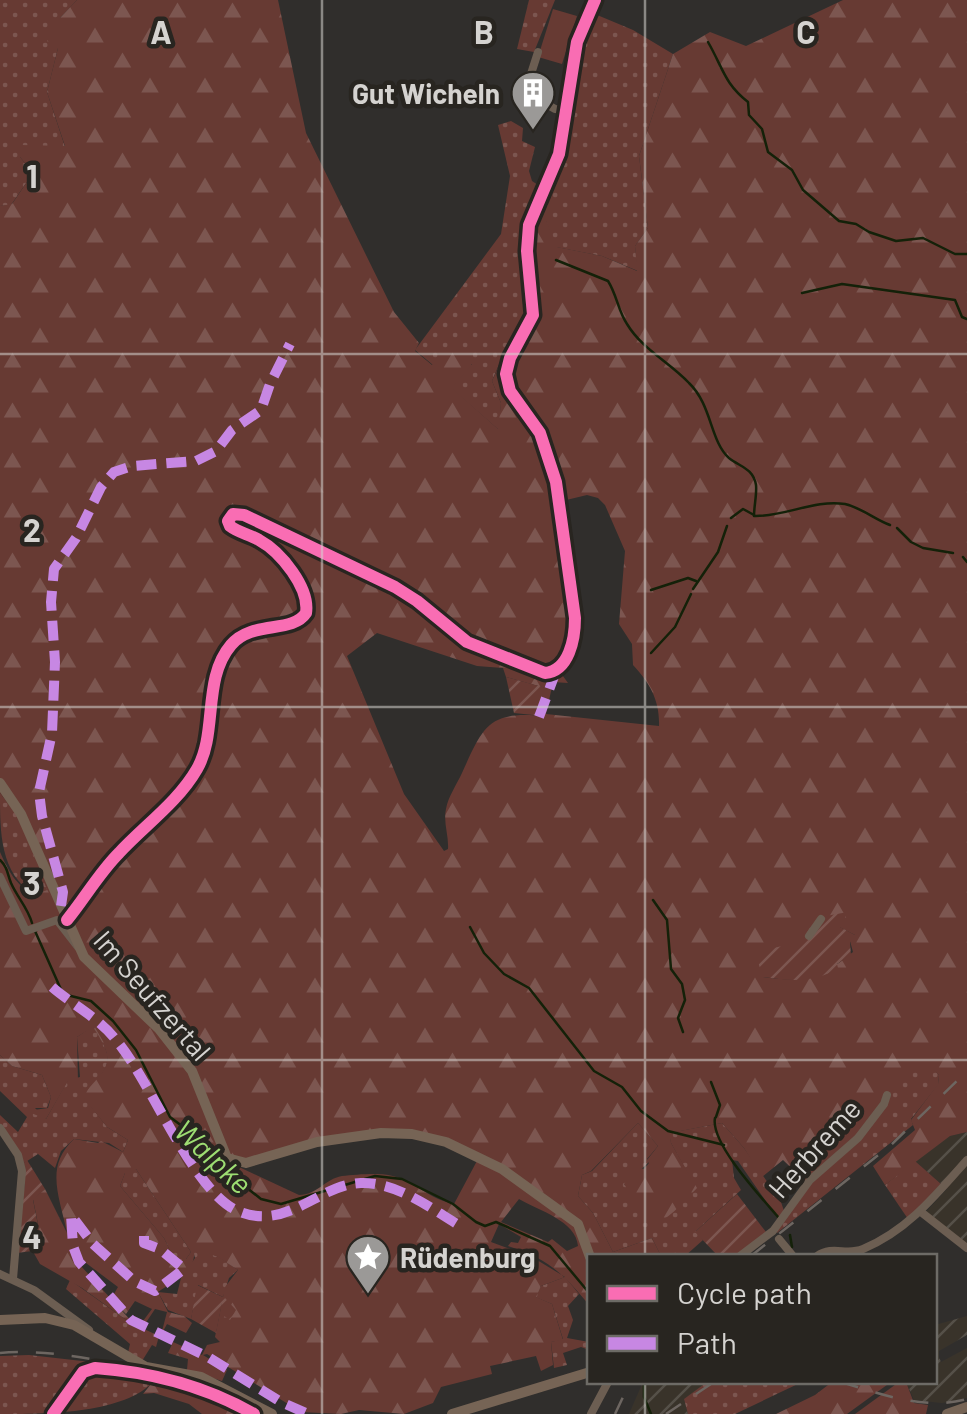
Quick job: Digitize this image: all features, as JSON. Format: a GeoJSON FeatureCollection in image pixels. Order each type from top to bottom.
{"type":"FeatureCollection","features":[{"type":"Feature","properties":{"kind":"main road","name":"Im Seufzertal"},"geometry":{"type":"LineString","coordinates":[[0,782],[21,814],[78,947],[92,967],[159,1029],[192,1071],[224,1154],[232,1161],[246,1162],[300,1146],[360,1136],[397,1133],[430,1138],[487,1160],[557,1207],[581,1226],[589,1254]]}},
{"type":"Feature","properties":{"kind":"main road"},"geometry":{"type":"LineString","coordinates":[[0,1320],[44,1318],[75,1322],[146,1368],[201,1377],[272,1414]]}},
{"type":"Feature","properties":{"kind":"main road"},"geometry":{"type":"LineString","coordinates":[[452,1414],[587,1373]]}},
{"type":"Feature","properties":{"kind":"main road"},"geometry":{"type":"LineString","coordinates":[[948,1414],[967,1407]]}},
{"type":"Feature","properties":{"kind":"street"},"geometry":{"type":"LineString","coordinates":[[67,920],[114,857],[184,789],[197,770],[214,693],[229,648],[252,630],[296,623],[306,614],[306,598],[298,582],[265,544],[230,526],[228,521],[233,514],[244,515],[405,593],[467,642],[541,672],[561,667],[572,642],[575,618],[556,482],[538,429],[510,390],[506,374],[510,358],[533,315],[528,231],[558,160],[577,42],[595,0]]}},
{"type":"Feature","properties":{"kind":"street"},"geometry":{"type":"LineString","coordinates":[[538,52],[530,77],[531,94],[555,109],[566,110]]}},
{"type":"Feature","properties":{"kind":"street"},"geometry":{"type":"LineString","coordinates":[[0,877],[26,931],[57,920],[78,947]]}},
{"type":"Feature","properties":{"kind":"street"},"geometry":{"type":"LineString","coordinates":[[809,936],[821,920]]}},
{"type":"Feature","properties":{"kind":"street","name":"Herbreme"},"geometry":{"type":"LineString","coordinates":[[743,1254],[776,1235],[810,1180],[858,1138],[884,1104],[886,1094]]}},
{"type":"Feature","properties":{"kind":"street"},"geometry":{"type":"LineString","coordinates":[[0,1128],[18,1155],[22,1170],[13,1279]]}},
{"type":"Feature","properties":{"kind":"street"},"geometry":{"type":"LineString","coordinates":[[821,1254],[828,1250],[856,1254],[921,1212],[967,1160]]}},
{"type":"Feature","properties":{"kind":"street"},"geometry":{"type":"LineString","coordinates":[[921,1212],[967,1248]]}},
{"type":"Feature","properties":{"kind":"street"},"geometry":{"type":"LineString","coordinates":[[776,1235],[791,1254]]}},
{"type":"Feature","properties":{"kind":"street"},"geometry":{"type":"LineString","coordinates":[[0,1277],[28,1287],[75,1322]]}},
{"type":"Feature","properties":{"kind":"street"},"geometry":{"type":"LineString","coordinates":[[0,1277],[28,1287]]}},
{"type":"Feature","properties":{"kind":"street"},"geometry":{"type":"LineString","coordinates":[[591,1414],[607,1384]]}},
{"type":"Feature","properties":{"kind":"shaded area"},"geometry":{"type":"Polygon","coordinates":[[[967,1132],[967,1245],[925,1213],[947,1189],[915,1161],[950,1136],[967,1132]]]}},
{"type":"Feature","properties":{"kind":"shaded area"},"geometry":{"type":"Polygon","coordinates":[[[967,1316],[967,1335],[939,1351],[939,1357],[941,1362],[967,1348],[967,1398],[942,1403],[914,1400],[907,1384],[937,1384],[937,1324],[967,1316]]]}},
{"type":"Feature","properties":{"kind":"shaded area"},"geometry":{"type":"Polygon","coordinates":[[[642,1384],[706,1384],[684,1399],[688,1414],[629,1414],[642,1384]]]}},
{"type":"Feature","properties":{"kind":"green space"},"geometry":{"type":"Polygon","coordinates":[[[0,0],[77,0],[60,18],[58,48],[47,92],[65,147],[20,157],[33,173],[11,205],[0,206],[0,0]]]}},
{"type":"Feature","properties":{"kind":"green space"},"geometry":{"type":"Polygon","coordinates":[[[77,0],[278,0],[306,133],[394,312],[419,343],[415,351],[432,365],[449,345],[472,365],[452,388],[498,429],[501,403],[492,381],[508,346],[530,315],[531,218],[546,220],[557,247],[602,256],[637,271],[635,246],[648,228],[639,156],[673,54],[710,32],[746,46],[843,0],[967,0],[967,1132],[950,1136],[885,1185],[873,1166],[915,1130],[911,1120],[938,1084],[939,1075],[933,1069],[912,1068],[865,1126],[806,1182],[783,1160],[762,1177],[722,1123],[670,1133],[671,1143],[697,1188],[673,1212],[658,1220],[644,1211],[624,1184],[637,1167],[644,1169],[658,1146],[638,1123],[591,1171],[582,1175],[578,1196],[593,1213],[613,1252],[652,1238],[660,1254],[587,1254],[587,1303],[564,1277],[541,1286],[536,1297],[552,1304],[563,1340],[551,1342],[553,1365],[541,1371],[536,1356],[490,1366],[492,1374],[441,1387],[433,1403],[404,1414],[359,1410],[341,1414],[301,1412],[207,1354],[203,1355],[227,1370],[222,1381],[187,1370],[188,1359],[168,1353],[173,1342],[202,1355],[207,1345],[220,1342],[215,1337],[225,1287],[238,1270],[218,1257],[194,1248],[188,1270],[158,1292],[168,1312],[184,1316],[192,1323],[186,1333],[167,1324],[161,1335],[167,1312],[155,1309],[143,1327],[140,1325],[152,1309],[135,1301],[126,1314],[112,1300],[134,1324],[40,1264],[27,1241],[40,1234],[33,1199],[45,1189],[67,1233],[57,1183],[59,1160],[65,1150],[74,1139],[101,1141],[123,1152],[128,1140],[107,1127],[82,1096],[107,1063],[105,1049],[93,1027],[77,1037],[78,1082],[68,1081],[46,1119],[26,1111],[48,1108],[51,1097],[42,1075],[12,1066],[0,1055],[0,852],[22,886],[34,895],[47,890],[19,817],[0,793],[0,206],[12,204],[33,173],[20,157],[21,145],[65,146],[47,92],[58,48],[47,41],[60,18],[77,0]],[[587,495],[562,501],[577,620],[560,672],[568,683],[553,682],[546,714],[659,726],[653,693],[633,665],[632,644],[619,624],[625,551],[605,505],[587,495]],[[377,633],[347,656],[404,794],[444,851],[448,849],[447,804],[482,733],[510,716],[542,716],[549,689],[506,677],[503,668],[477,666],[377,633]],[[820,917],[803,940],[788,945],[763,977],[801,979],[821,973],[853,952],[850,941],[855,935],[820,917]],[[397,1135],[303,1147],[239,1167],[299,1195],[342,1176],[370,1174],[397,1177],[454,1204],[478,1159],[446,1145],[397,1135]],[[136,1169],[131,1177],[125,1173],[120,1186],[164,1238],[174,1259],[186,1259],[191,1252],[136,1169]],[[519,1199],[501,1222],[548,1242],[552,1239],[567,1251],[578,1246],[564,1223],[519,1199]],[[499,1224],[491,1242],[532,1257],[562,1275],[534,1256],[508,1246],[518,1243],[521,1237],[499,1224]],[[82,1260],[80,1265],[111,1299],[118,1287],[82,1260]]]}},
{"type":"Feature","properties":{"kind":"green space"},"geometry":{"type":"Polygon","coordinates":[[[529,0],[555,0],[534,52],[517,49],[529,0]]]}},
{"type":"Feature","properties":{"kind":"green space"},"geometry":{"type":"Polygon","coordinates":[[[553,9],[577,16],[562,64],[538,57],[553,9]]]}},
{"type":"Feature","properties":{"kind":"green space"},"geometry":{"type":"Polygon","coordinates":[[[590,12],[633,30],[673,54],[639,156],[648,228],[635,246],[638,271],[602,256],[556,247],[546,221],[533,219],[560,157],[580,39],[590,12]]]}},
{"type":"Feature","properties":{"kind":"green space"},"geometry":{"type":"Polygon","coordinates":[[[511,121],[523,128],[522,141],[535,147],[529,171],[532,181],[544,189],[525,228],[525,245],[518,248],[526,257],[528,317],[507,345],[492,381],[501,403],[499,430],[451,388],[472,364],[433,365],[415,350],[501,234],[510,176],[498,125],[511,121]]]}},
{"type":"Feature","properties":{"kind":"green space"},"geometry":{"type":"Polygon","coordinates":[[[506,677],[550,689],[543,716],[514,713],[506,677]]]}},
{"type":"Feature","properties":{"kind":"green space"},"geometry":{"type":"Polygon","coordinates":[[[0,793],[19,817],[48,890],[34,895],[8,863],[2,837],[0,793]]]}},
{"type":"Feature","properties":{"kind":"green space"},"geometry":{"type":"Polygon","coordinates":[[[848,912],[840,927],[856,938],[850,942],[851,955],[837,964],[838,968],[802,980],[763,977],[757,959],[764,950],[796,941],[820,917],[848,912]]]}},
{"type":"Feature","properties":{"kind":"green space"},"geometry":{"type":"Polygon","coordinates":[[[93,1026],[105,1048],[107,1063],[83,1096],[107,1127],[128,1140],[123,1152],[109,1143],[74,1139],[61,1151],[55,1168],[38,1154],[24,1163],[0,1124],[0,1115],[18,1132],[27,1117],[0,1091],[0,1055],[12,1066],[42,1075],[51,1097],[47,1108],[35,1108],[46,1119],[68,1080],[80,1077],[77,1037],[93,1026]]]}},
{"type":"Feature","properties":{"kind":"green space"},"geometry":{"type":"Polygon","coordinates":[[[911,1068],[933,1068],[939,1075],[938,1085],[911,1119],[913,1125],[777,1233],[795,1201],[911,1068]]]}},
{"type":"Feature","properties":{"kind":"green space"},"geometry":{"type":"Polygon","coordinates":[[[638,1123],[658,1146],[647,1159],[649,1162],[624,1185],[696,1188],[669,1133],[722,1123],[744,1148],[784,1211],[779,1220],[738,1161],[732,1160],[734,1178],[741,1190],[696,1231],[703,1240],[687,1254],[660,1254],[652,1238],[613,1252],[593,1213],[578,1196],[582,1175],[592,1171],[638,1123]]]}},
{"type":"Feature","properties":{"kind":"green space"},"geometry":{"type":"Polygon","coordinates":[[[27,1160],[45,1189],[33,1200],[40,1235],[28,1241],[32,1251],[17,1253],[24,1163],[27,1160]]]}},
{"type":"Feature","properties":{"kind":"green space"},"geometry":{"type":"Polygon","coordinates":[[[915,1161],[941,1184],[908,1219],[885,1185],[915,1161]]]}},
{"type":"Feature","properties":{"kind":"green space"},"geometry":{"type":"Polygon","coordinates":[[[136,1169],[191,1252],[186,1259],[174,1259],[164,1238],[120,1186],[125,1173],[136,1169]]]}},
{"type":"Feature","properties":{"kind":"green space"},"geometry":{"type":"Polygon","coordinates":[[[737,1194],[766,1232],[738,1254],[716,1254],[695,1232],[737,1194]]]}},
{"type":"Feature","properties":{"kind":"green space"},"geometry":{"type":"Polygon","coordinates":[[[192,1246],[238,1270],[229,1278],[223,1297],[198,1285],[191,1319],[168,1310],[158,1292],[177,1294],[181,1278],[195,1258],[192,1246]]]}},
{"type":"Feature","properties":{"kind":"green space"},"geometry":{"type":"Polygon","coordinates":[[[565,1277],[579,1294],[568,1306],[573,1320],[567,1338],[587,1342],[587,1349],[581,1347],[563,1353],[567,1365],[554,1368],[551,1342],[563,1339],[552,1304],[535,1297],[541,1286],[565,1277]]]}},
{"type":"Feature","properties":{"kind":"green space"},"geometry":{"type":"Polygon","coordinates":[[[70,1280],[129,1322],[159,1336],[156,1347],[152,1345],[142,1361],[128,1353],[130,1344],[66,1289],[70,1280]]]}},
{"type":"Feature","properties":{"kind":"green space"},"geometry":{"type":"Polygon","coordinates":[[[197,1285],[225,1298],[236,1310],[230,1320],[221,1314],[222,1303],[216,1333],[191,1319],[197,1285]]]}},
{"type":"Feature","properties":{"kind":"green space"},"geometry":{"type":"Polygon","coordinates":[[[0,1356],[91,1362],[183,1384],[151,1384],[137,1394],[101,1407],[0,1414],[0,1356]]]}},
{"type":"Feature","properties":{"kind":"green space"},"geometry":{"type":"Polygon","coordinates":[[[182,1382],[226,1397],[256,1414],[202,1414],[189,1404],[154,1393],[143,1394],[151,1384],[182,1382]]]}},
{"type":"Feature","properties":{"kind":"green space"},"geometry":{"type":"Polygon","coordinates":[[[704,1384],[798,1384],[735,1414],[688,1414],[684,1399],[704,1384]]]}},
{"type":"Feature","properties":{"kind":"green space"},"geometry":{"type":"Polygon","coordinates":[[[829,1384],[888,1384],[847,1414],[776,1414],[829,1384]]]}},
{"type":"Feature","properties":{"kind":"green space"},"geometry":{"type":"Polygon","coordinates":[[[896,1384],[907,1384],[914,1403],[928,1405],[926,1414],[855,1414],[896,1384]]]}},
{"type":"Feature","properties":{"kind":"waterway"},"geometry":{"type":"LineString","coordinates":[[708,42],[729,82],[748,102],[749,115],[762,129],[768,152],[792,170],[803,190],[839,221],[896,241],[923,238],[955,254],[967,254]]}},
{"type":"Feature","properties":{"kind":"waterway"},"geometry":{"type":"LineString","coordinates":[[556,260],[608,281],[633,333],[697,392],[723,451],[754,479],[754,516],[834,503],[851,506],[890,525]]}},
{"type":"Feature","properties":{"kind":"waterway"},"geometry":{"type":"LineString","coordinates":[[802,293],[842,284],[955,300],[962,317],[967,319]]}},
{"type":"Feature","properties":{"kind":"waterway"},"geometry":{"type":"LineString","coordinates":[[731,518],[743,509],[754,515]]}},
{"type":"Feature","properties":{"kind":"waterway"},"geometry":{"type":"LineString","coordinates":[[693,589],[718,552],[727,526]]}},
{"type":"Feature","properties":{"kind":"waterway"},"geometry":{"type":"LineString","coordinates":[[897,528],[923,548],[953,553]]}},
{"type":"Feature","properties":{"kind":"waterway"},"geometry":{"type":"LineString","coordinates":[[963,557],[967,562]]}},
{"type":"Feature","properties":{"kind":"waterway"},"geometry":{"type":"LineString","coordinates":[[651,590],[688,578],[696,581]]}},
{"type":"Feature","properties":{"kind":"waterway"},"geometry":{"type":"LineString","coordinates":[[651,653],[675,627],[691,594]]}},
{"type":"Feature","properties":{"kind":"waterway","name":"Walpke"},"geometry":{"type":"LineString","coordinates":[[0,860],[32,923]]}},
{"type":"Feature","properties":{"kind":"waterway"},"geometry":{"type":"LineString","coordinates":[[653,900],[667,920],[671,969],[682,984],[685,1000],[678,1018],[683,1032]]}},
{"type":"Feature","properties":{"kind":"waterway"},"geometry":{"type":"LineString","coordinates":[[470,927],[484,953],[504,974],[529,988],[594,1071],[622,1087],[641,1111],[668,1131],[724,1145]]}},
{"type":"Feature","properties":{"kind":"waterway","name":"Walpke"},"geometry":{"type":"LineString","coordinates":[[35,931],[63,994],[91,1001],[113,1021],[136,1050],[170,1117],[207,1145],[218,1165],[261,1199],[281,1204],[375,1176],[402,1179],[453,1204],[476,1222],[485,1226],[496,1222],[550,1246],[587,1290]]}},
{"type":"Feature","properties":{"kind":"waterway"},"geometry":{"type":"LineString","coordinates":[[711,1082],[720,1105],[716,1117]]}},
{"type":"Feature","properties":{"kind":"waterway"},"geometry":{"type":"LineString","coordinates":[[715,1118],[720,1141],[779,1218]]}},
{"type":"Feature","properties":{"kind":"waterway"},"geometry":{"type":"LineString","coordinates":[[790,1235],[792,1247]]}},
{"type":"Feature","properties":{"kind":"waterway","name":"Walpke"},"geometry":{"type":"LineString","coordinates":[[644,1384],[651,1414]]}},
{"type":"Feature","properties":{"kind":"railway"},"geometry":{"type":"LineString","coordinates":[[754,1254],[891,1145],[967,1071]]}},
{"type":"Feature","properties":{"kind":"railway"},"geometry":{"type":"LineString","coordinates":[[0,1353],[63,1355],[135,1368],[264,1414]]}},
{"type":"Feature","properties":{"kind":"railway"},"geometry":{"type":"LineString","coordinates":[[615,1414],[629,1384]]}},
{"type":"Feature","properties":{"kind":"railway"},"geometry":{"type":"LineString","coordinates":[[666,1414],[711,1384]]}},
{"type":"Feature","properties":{"kind":"railway"},"geometry":{"type":"LineString","coordinates":[[848,1384],[919,1402],[967,1399]]}},
{"type":"Feature","properties":{"kind":"marked path"},"geometry":{"type":"LineString","coordinates":[[61,906],[63,892],[39,792],[52,733],[54,569],[76,538],[101,487],[114,472],[132,466],[196,461],[216,451],[232,430],[261,410],[290,344]]}},
{"type":"Feature","properties":{"kind":"marked path"},"geometry":{"type":"LineString","coordinates":[[539,717],[556,671]]}},
{"type":"Feature","properties":{"kind":"marked path"},"geometry":{"type":"LineString","coordinates":[[52,987],[116,1040],[205,1182],[238,1211],[272,1216],[346,1185],[361,1183],[399,1191],[457,1224]]}},
{"type":"Feature","properties":{"kind":"marked path"},"geometry":{"type":"LineString","coordinates":[[144,1236],[144,1243],[160,1249],[184,1269],[155,1291],[134,1281],[93,1244],[71,1215],[73,1246],[79,1262],[131,1320],[208,1357],[308,1414]]}},
{"type":"Feature","properties":{"kind":"cycle path"},"geometry":{"type":"LineString","coordinates":[[67,920],[112,861],[171,803],[197,769],[207,739],[216,674],[231,645],[250,632],[291,623],[306,613],[299,582],[285,562],[268,546],[230,526],[228,521],[233,514],[244,515],[395,587],[467,642],[545,673],[560,667],[565,660],[572,644],[575,618],[556,482],[540,433],[510,391],[506,374],[510,358],[533,315],[527,251],[529,225],[559,154],[577,42],[595,0]]}},
{"type":"Feature","properties":{"kind":"cycle path"},"geometry":{"type":"LineString","coordinates":[[53,1414],[83,1372],[95,1368],[178,1382],[254,1414]]}},
{"type":"Feature","properties":{"kind":"place","name":"Gut Wicheln"},"geometry":{"type":"Point","coordinates":[533,131]}},
{"type":"Feature","properties":{"kind":"place","name":"Rüdenburg"},"geometry":{"type":"Point","coordinates":[368,1295]}}]}
